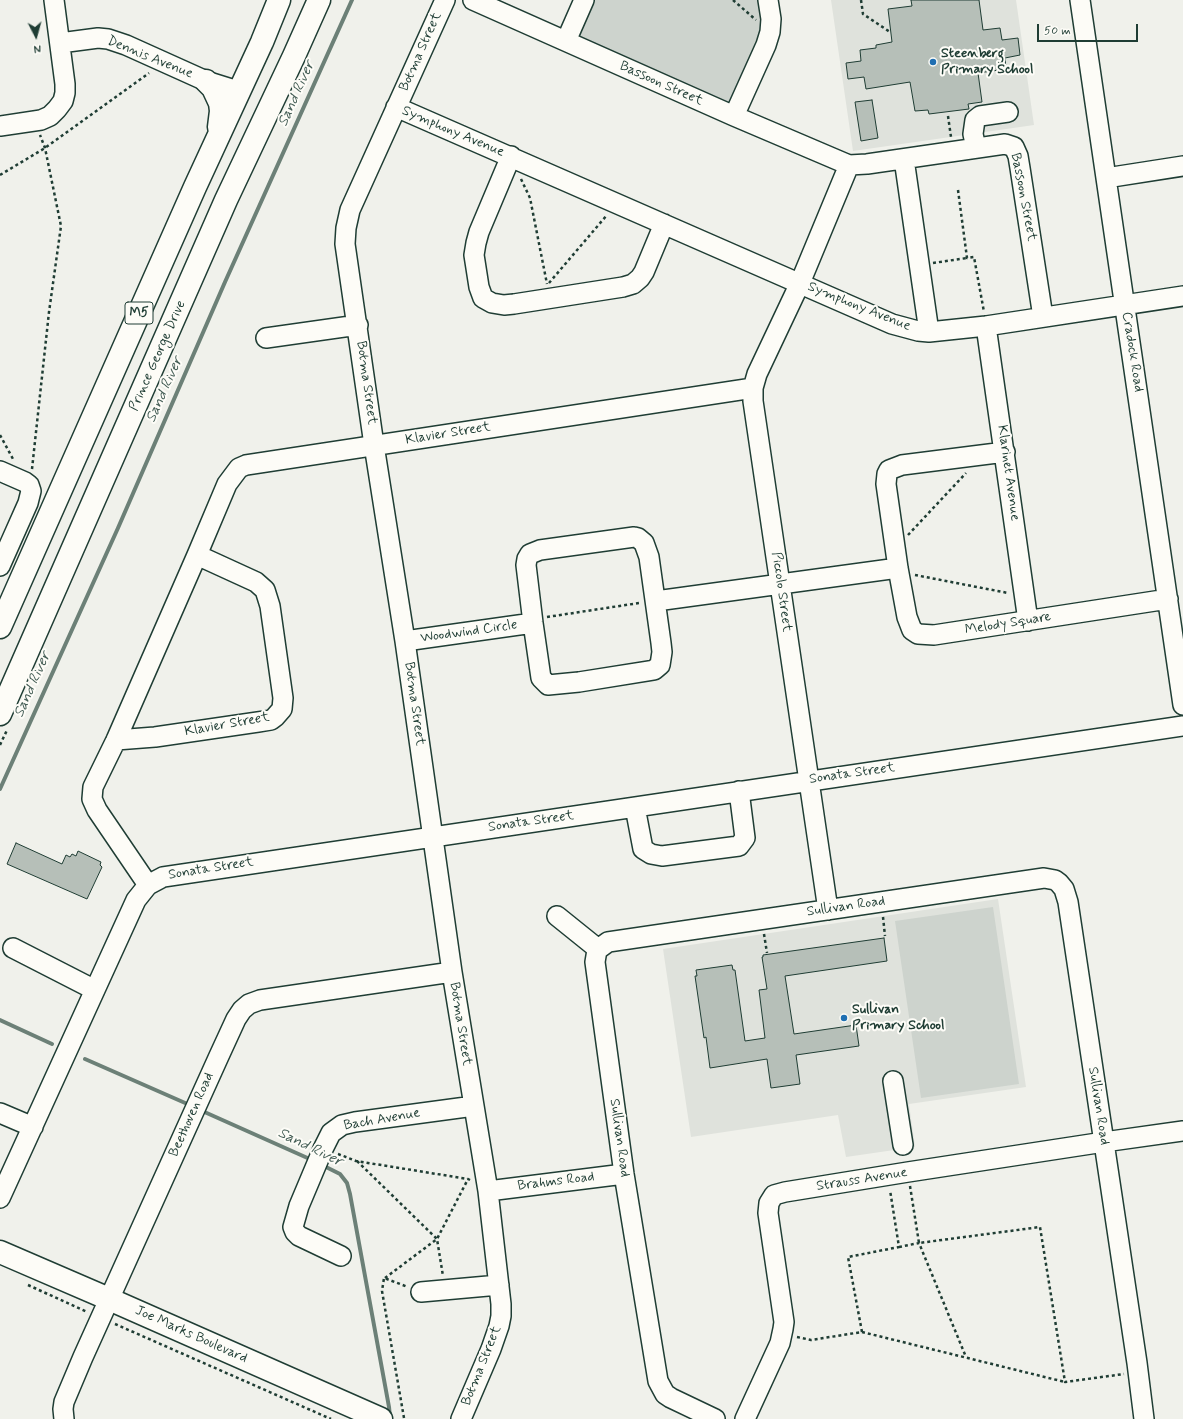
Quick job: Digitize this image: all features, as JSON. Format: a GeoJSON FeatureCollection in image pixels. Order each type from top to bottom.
{"type":"FeatureCollection","features":[{"type":"Feature","properties":{"kind":"main road","name":"M5"},"geometry":{"type":"LineString","coordinates":[[0,627],[238,91],[262,42],[279,0]]}},
{"type":"Feature","properties":{"kind":"main road","name":"Prince George Drive"},"geometry":{"type":"LineString","coordinates":[[0,714],[226,200],[294,56],[318,0]]}},
{"type":"Feature","properties":{"kind":"main road"},"geometry":{"type":"LineString","coordinates":[[206,81],[218,96],[222,111],[206,164]]}},
{"type":"Feature","properties":{"kind":"main road","name":"Joe Marks Boulevard"},"geometry":{"type":"LineString","coordinates":[[0,1252],[379,1418]]}},
{"type":"Feature","properties":{"kind":"street"},"geometry":{"type":"LineString","coordinates":[[0,126],[35,121],[50,116],[57,109],[64,97],[65,84],[54,0]]}},
{"type":"Feature","properties":{"kind":"street","name":"Botma Street"},"geometry":{"type":"LineString","coordinates":[[445,0],[350,210],[347,220],[345,244],[358,325],[374,446],[405,641],[452,972],[488,1191],[501,1304],[499,1326],[491,1349],[461,1419]]}},
{"type":"Feature","properties":{"kind":"street","name":"Bassoon Street"},"geometry":{"type":"LineString","coordinates":[[473,0],[734,116],[849,165],[863,165],[1005,144],[1014,147],[1018,156],[1043,317]]}},
{"type":"Feature","properties":{"kind":"street"},"geometry":{"type":"LineString","coordinates":[[566,41],[584,0]]}},
{"type":"Feature","properties":{"kind":"street"},"geometry":{"type":"LineString","coordinates":[[734,116],[766,45],[770,32],[771,18],[768,0]]}},
{"type":"Feature","properties":{"kind":"street","name":"Cradock Road"},"geometry":{"type":"LineString","coordinates":[[1080,0],[1183,705]]}},
{"type":"Feature","properties":{"kind":"street","name":"Dennis Avenue"},"geometry":{"type":"LineString","coordinates":[[60,43],[98,38],[108,39],[126,45],[206,81],[238,91]]}},
{"type":"Feature","properties":{"kind":"street","name":"Symphony Avenue"},"geometry":{"type":"LineString","coordinates":[[396,107],[511,156],[892,324],[918,331],[929,332],[986,326],[1183,296]]}},
{"type":"Feature","properties":{"kind":"street"},"geometry":{"type":"LineString","coordinates":[[976,148],[973,134],[975,120],[980,116],[1008,112]]}},
{"type":"Feature","properties":{"kind":"street","name":"Symphony Avenue"},"geometry":{"type":"LineString","coordinates":[[511,156],[479,232],[474,255],[479,287],[483,298],[492,303],[504,305],[514,304],[624,287],[633,284],[644,272],[664,224]]}},
{"type":"Feature","properties":{"kind":"street"},"geometry":{"type":"LineString","coordinates":[[904,159],[929,332]]}},
{"type":"Feature","properties":{"kind":"street"},"geometry":{"type":"LineString","coordinates":[[800,283],[849,165]]}},
{"type":"Feature","properties":{"kind":"street"},"geometry":{"type":"LineString","coordinates":[[1106,178],[1183,166]]}},
{"type":"Feature","properties":{"kind":"street","name":"Piccolo Street"},"geometry":{"type":"LineString","coordinates":[[800,283],[757,374],[753,388],[753,401],[828,910]]}},
{"type":"Feature","properties":{"kind":"street"},"geometry":{"type":"LineString","coordinates":[[266,338],[358,325]]}},
{"type":"Feature","properties":{"kind":"street","name":"Klarinet Avenue"},"geometry":{"type":"LineString","coordinates":[[986,326],[1028,621]]}},
{"type":"Feature","properties":{"kind":"street","name":"Klavier Street"},"geometry":{"type":"LineString","coordinates":[[148,885],[97,810],[92,799],[93,787],[116,740],[228,484],[239,468],[246,465],[753,388]]}},
{"type":"Feature","properties":{"kind":"street","name":"Melody Square"},"geometry":{"type":"LineString","coordinates":[[1005,452],[908,464],[897,466],[889,470],[886,484],[898,568],[907,617],[912,630],[918,634],[934,635],[1168,599]]}},
{"type":"Feature","properties":{"kind":"street"},"geometry":{"type":"LineString","coordinates":[[0,471],[25,482],[30,488],[30,497],[0,566]]}},
{"type":"Feature","properties":{"kind":"street","name":"Woodwind Circle"},"geometry":{"type":"LineString","coordinates":[[634,537],[638,538],[644,543],[647,551],[656,601],[661,643],[661,658],[660,665],[654,670],[578,682],[548,685],[542,678],[533,623],[526,565],[530,554],[540,550],[598,541],[634,537]]}},
{"type":"Feature","properties":{"kind":"street","name":"Klavier Street"},"geometry":{"type":"LineString","coordinates":[[116,740],[155,737],[258,722],[275,717],[282,709],[283,698],[272,621],[265,590],[256,582],[198,555]]}},
{"type":"Feature","properties":{"kind":"street"},"geometry":{"type":"LineString","coordinates":[[656,601],[898,568]]}},
{"type":"Feature","properties":{"kind":"street","name":"Woodwind Circle"},"geometry":{"type":"LineString","coordinates":[[405,641],[533,623]]}},
{"type":"Feature","properties":{"kind":"street","name":"Sonata Street"},"geometry":{"type":"LineString","coordinates":[[0,1198],[136,900],[148,885],[155,880],[171,875],[1183,726]]}},
{"type":"Feature","properties":{"kind":"street"},"geometry":{"type":"LineString","coordinates":[[634,806],[643,849],[651,854],[662,856],[739,846],[745,838],[740,791]]}},
{"type":"Feature","properties":{"kind":"street","name":"Sullivan Road"},"geometry":{"type":"LineString","coordinates":[[715,1419],[665,1394],[661,1388],[654,1360],[624,1174],[595,962],[595,954],[598,948],[608,942],[1044,878],[1055,880],[1059,883],[1064,889],[1068,902],[1144,1419]]}},
{"type":"Feature","properties":{"kind":"street"},"geometry":{"type":"LineString","coordinates":[[557,916],[598,948]]}},
{"type":"Feature","properties":{"kind":"street"},"geometry":{"type":"LineString","coordinates":[[12,948],[95,990]]}},
{"type":"Feature","properties":{"kind":"street","name":"Beethoven Road"},"geometry":{"type":"LineString","coordinates":[[64,1419],[64,1402],[83,1357],[236,1019],[242,1010],[249,1004],[260,1000],[452,972]]}},
{"type":"Feature","properties":{"kind":"street"},"geometry":{"type":"LineString","coordinates":[[893,1081],[903,1145]]}},
{"type":"Feature","properties":{"kind":"street","name":"Bach Avenue"},"geometry":{"type":"LineString","coordinates":[[341,1256],[306,1240],[294,1232],[293,1227],[318,1161],[331,1133],[336,1128],[347,1123],[474,1106]]}},
{"type":"Feature","properties":{"kind":"street"},"geometry":{"type":"LineString","coordinates":[[0,1113],[33,1127]]}},
{"type":"Feature","properties":{"kind":"street","name":"Strauss Avenue"},"geometry":{"type":"LineString","coordinates":[[745,1419],[783,1335],[784,1322],[768,1213],[771,1199],[774,1195],[908,1172],[1104,1142],[1183,1132]]}},
{"type":"Feature","properties":{"kind":"street","name":"Brahms Road"},"geometry":{"type":"LineString","coordinates":[[488,1191],[624,1174]]}},
{"type":"Feature","properties":{"kind":"street"},"geometry":{"type":"LineString","coordinates":[[421,1292],[499,1285]]}},
{"type":"Feature","properties":{"kind":"path"},"geometry":{"type":"LineString","coordinates":[[734,0],[770,32]]}},
{"type":"Feature","properties":{"kind":"path"},"geometry":{"type":"LineString","coordinates":[[861,0],[863,14],[890,32]]}},
{"type":"Feature","properties":{"kind":"path"},"geometry":{"type":"LineString","coordinates":[[0,175],[45,148],[164,62]]}},
{"type":"Feature","properties":{"kind":"path"},"geometry":{"type":"LineString","coordinates":[[948,116],[953,152]]}},
{"type":"Feature","properties":{"kind":"path"},"geometry":{"type":"LineString","coordinates":[[25,482],[32,468],[49,312],[61,226],[45,148],[35,121]]}},
{"type":"Feature","properties":{"kind":"path"},"geometry":{"type":"LineString","coordinates":[[511,156],[530,198],[547,285],[606,217],[612,201]]}},
{"type":"Feature","properties":{"kind":"path"},"geometry":{"type":"LineString","coordinates":[[958,190],[967,258]]}},
{"type":"Feature","properties":{"kind":"path"},"geometry":{"type":"LineString","coordinates":[[919,266],[974,257],[986,326]]}},
{"type":"Feature","properties":{"kind":"path"},"geometry":{"type":"LineString","coordinates":[[894,538],[909,535],[971,466],[971,456]]}},
{"type":"Feature","properties":{"kind":"path"},"geometry":{"type":"LineString","coordinates":[[898,568],[915,575],[1010,593],[1024,592]]}},
{"type":"Feature","properties":{"kind":"path"},"geometry":{"type":"LineString","coordinates":[[533,623],[539,618],[656,601]]}},
{"type":"Feature","properties":{"kind":"path"},"geometry":{"type":"LineString","coordinates":[[883,917],[885,936]]}},
{"type":"Feature","properties":{"kind":"path"},"geometry":{"type":"LineString","coordinates":[[764,935],[767,953]]}},
{"type":"Feature","properties":{"kind":"path"},"geometry":{"type":"LineString","coordinates":[[318,1161],[356,1161],[468,1179],[488,1191]]}},
{"type":"Feature","properties":{"kind":"path"},"geometry":{"type":"LineString","coordinates":[[356,1161],[437,1239],[445,1290]]}},
{"type":"Feature","properties":{"kind":"path"},"geometry":{"type":"LineString","coordinates":[[908,1172],[919,1243],[966,1357]]}},
{"type":"Feature","properties":{"kind":"path"},"geometry":{"type":"LineString","coordinates":[[888,1176],[899,1247]]}},
{"type":"Feature","properties":{"kind":"path"},"geometry":{"type":"LineString","coordinates":[[404,1418],[382,1291],[384,1278],[437,1239],[468,1179]]}},
{"type":"Feature","properties":{"kind":"path"},"geometry":{"type":"LineString","coordinates":[[862,1332],[848,1257],[919,1243],[1040,1227],[1065,1382]]}},
{"type":"Feature","properties":{"kind":"path"},"geometry":{"type":"LineString","coordinates":[[384,1278],[421,1292]]}},
{"type":"Feature","properties":{"kind":"path"},"geometry":{"type":"LineString","coordinates":[[21,1282],[92,1314]]}},
{"type":"Feature","properties":{"kind":"path"},"geometry":{"type":"LineString","coordinates":[[109,1322],[331,1419]]}},
{"type":"Feature","properties":{"kind":"path"},"geometry":{"type":"LineString","coordinates":[[783,1335],[811,1340],[862,1332],[1065,1382],[1138,1372]]}},
{"type":"Feature","properties":{"kind":"shaded area"},"geometry":{"type":"Polygon","coordinates":[[[588,0],[761,0],[763,31],[734,98],[725,103],[578,37],[588,0]]]}},
{"type":"Feature","properties":{"kind":"shaded area","name":"Steenberg Primary School"},"geometry":{"type":"Polygon","coordinates":[[[831,0],[1016,0],[1034,125],[853,151],[831,0]]]}},
{"type":"Feature","properties":{"kind":"shaded area","name":"Sullivan Primary School"},"geometry":{"type":"Polygon","coordinates":[[[998,899],[1026,1087],[909,1104],[915,1147],[846,1157],[838,1115],[691,1137],[663,949],[998,899]]]}},
{"type":"Feature","properties":{"kind":"shaded area"},"geometry":{"type":"Polygon","coordinates":[[[993,907],[1019,1084],[921,1098],[895,921],[993,907]]]}},
{"type":"Feature","properties":{"kind":"building"},"geometry":{"type":"Polygon","coordinates":[[[911,0],[979,0],[983,30],[1000,28],[1002,40],[1018,38],[1020,55],[1005,58],[1006,69],[978,73],[982,102],[968,104],[969,109],[929,114],[928,110],[915,111],[910,82],[866,89],[864,77],[848,79],[846,63],[861,61],[860,50],[876,48],[876,45],[892,42],[888,9],[912,6],[911,0]]]}},
{"type":"Feature","properties":{"kind":"building"},"geometry":{"type":"Polygon","coordinates":[[[872,100],[878,138],[861,141],[855,102],[872,100]]]}},
{"type":"Feature","properties":{"kind":"building"},"geometry":{"type":"Polygon","coordinates":[[[16,843],[62,864],[66,855],[70,857],[72,854],[76,856],[78,851],[101,862],[100,865],[102,867],[87,899],[7,864],[16,843]]]}},
{"type":"Feature","properties":{"kind":"building"},"geometry":{"type":"Polygon","coordinates":[[[884,938],[887,961],[785,976],[794,1034],[856,1025],[859,1046],[796,1055],[800,1084],[771,1088],[767,1059],[710,1068],[695,976],[697,976],[696,970],[732,965],[733,970],[735,970],[745,1041],[765,1038],[759,990],[767,989],[762,957],[763,955],[884,938]]]}},
{"type":"Feature","properties":{"kind":"waterway","name":"Sand River"},"geometry":{"type":"LineString","coordinates":[[0,789],[118,528],[225,282],[352,0]]}},
{"type":"Feature","properties":{"kind":"waterway","name":"Sand River"},"geometry":{"type":"LineString","coordinates":[[0,1020],[52,1044]]}},
{"type":"Feature","properties":{"kind":"waterway","name":"Sand River"},"geometry":{"type":"LineString","coordinates":[[85,1059],[192,1106]]}},
{"type":"Feature","properties":{"kind":"waterway","name":"Sand River"},"geometry":{"type":"LineString","coordinates":[[200,1110],[312,1160]]}},
{"type":"Feature","properties":{"kind":"waterway","name":"Sand River"},"geometry":{"type":"LineString","coordinates":[[322,1165],[340,1174],[347,1183],[350,1194],[390,1417]]}},
{"type":"Feature","properties":{"kind":"place","name":"Steenberg Primary School"},"geometry":{"type":"Point","coordinates":[933,62]}},
{"type":"Feature","properties":{"kind":"place","name":"Sullivan Primary School"},"geometry":{"type":"Point","coordinates":[844,1018]}}]}
